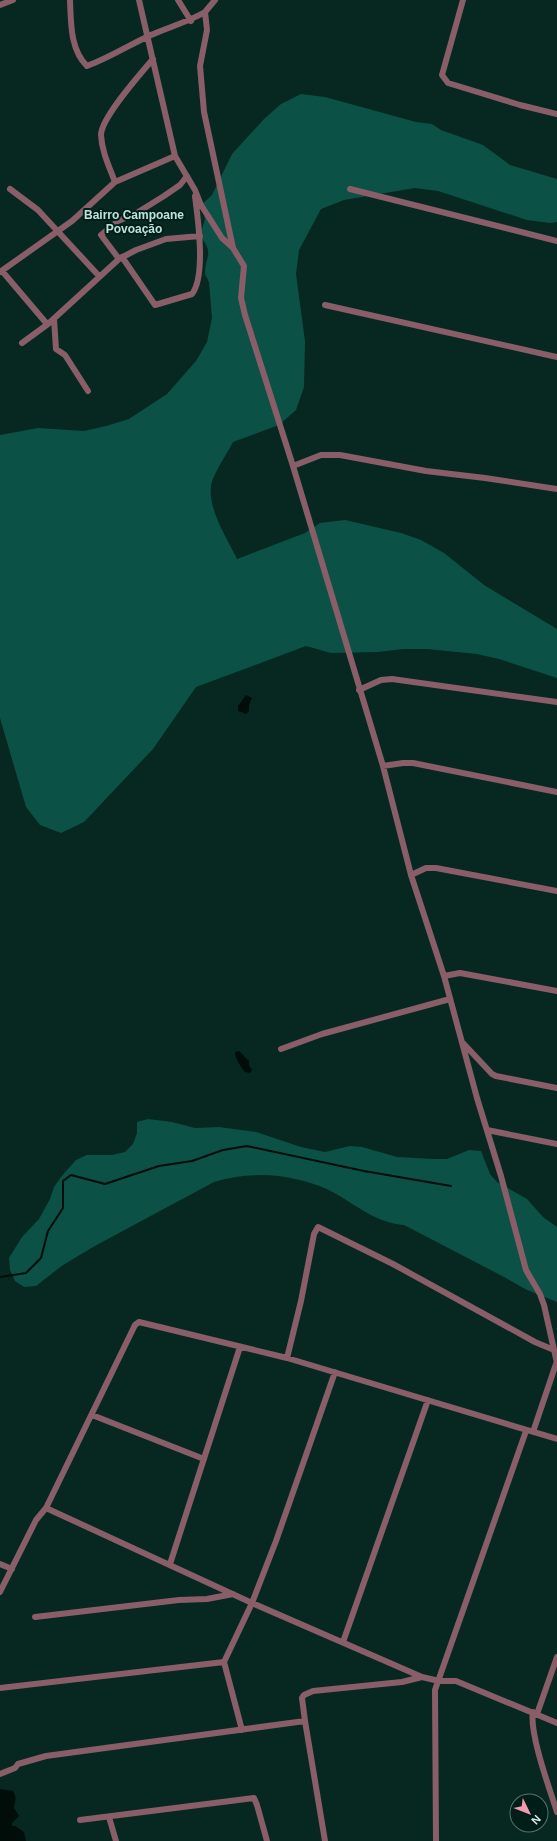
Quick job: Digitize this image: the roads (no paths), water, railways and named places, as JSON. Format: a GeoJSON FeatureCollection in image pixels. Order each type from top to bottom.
{"type":"FeatureCollection","features":[{"type":"Feature","properties":{"kind":"street"},"geometry":{"type":"LineString","coordinates":[[0,5],[13,0]]}},
{"type":"Feature","properties":{"kind":"street"},"geometry":{"type":"LineString","coordinates":[[70,0],[72,33],[76,49],[82,62],[87,66],[148,36],[191,20],[205,12],[215,0]]}},
{"type":"Feature","properties":{"kind":"street"},"geometry":{"type":"LineString","coordinates":[[139,0],[175,156],[195,190],[201,205],[222,238],[233,248],[244,266],[241,298],[245,315],[293,466],[383,766],[411,875],[444,976],[526,1270],[544,1304],[557,1362],[533,1432]]}},
{"type":"Feature","properties":{"kind":"street"},"geometry":{"type":"LineString","coordinates":[[178,0],[191,20]]}},
{"type":"Feature","properties":{"kind":"street"},"geometry":{"type":"LineString","coordinates":[[464,0],[442,75],[444,79],[452,84],[520,105],[557,114]]}},
{"type":"Feature","properties":{"kind":"street"},"geometry":{"type":"LineString","coordinates":[[205,12],[207,30],[200,66],[204,112],[233,248]]}},
{"type":"Feature","properties":{"kind":"street"},"geometry":{"type":"LineString","coordinates":[[115,182],[104,154],[101,133],[120,99],[153,59]]}},
{"type":"Feature","properties":{"kind":"street"},"geometry":{"type":"LineString","coordinates":[[48,324],[1,272],[72,221],[115,182],[175,156]]}},
{"type":"Feature","properties":{"kind":"street"},"geometry":{"type":"LineString","coordinates":[[187,176],[180,185],[164,196],[135,214],[118,221],[101,235],[121,258],[155,305],[183,298],[192,294],[197,286],[200,236],[195,190]]}},
{"type":"Feature","properties":{"kind":"street"},"geometry":{"type":"LineString","coordinates":[[10,189],[38,210],[57,232],[100,276]]}},
{"type":"Feature","properties":{"kind":"street"},"geometry":{"type":"LineString","coordinates":[[350,189],[557,242]]}},
{"type":"Feature","properties":{"kind":"street"},"geometry":{"type":"LineString","coordinates":[[22,343],[54,319],[121,258],[136,250],[166,239],[200,236]]}},
{"type":"Feature","properties":{"kind":"street"},"geometry":{"type":"LineString","coordinates":[[325,304],[557,357]]}},
{"type":"Feature","properties":{"kind":"street"},"geometry":{"type":"LineString","coordinates":[[54,319],[56,349],[65,355],[88,392]]}},
{"type":"Feature","properties":{"kind":"street"},"geometry":{"type":"LineString","coordinates":[[293,466],[321,455],[340,455],[426,472],[485,478],[557,489]]}},
{"type":"Feature","properties":{"kind":"street"},"geometry":{"type":"LineString","coordinates":[[359,690],[381,680],[392,679],[557,702]]}},
{"type":"Feature","properties":{"kind":"street"},"geometry":{"type":"LineString","coordinates":[[383,766],[413,763],[557,792]]}},
{"type":"Feature","properties":{"kind":"street"},"geometry":{"type":"LineString","coordinates":[[411,875],[426,868],[436,868],[557,891]]}},
{"type":"Feature","properties":{"kind":"street"},"geometry":{"type":"LineString","coordinates":[[444,976],[460,973],[557,991]]}},
{"type":"Feature","properties":{"kind":"street"},"geometry":{"type":"LineString","coordinates":[[281,1049],[322,1034],[450,999]]}},
{"type":"Feature","properties":{"kind":"street"},"geometry":{"type":"LineString","coordinates":[[461,1041],[492,1074],[496,1076],[557,1088]]}},
{"type":"Feature","properties":{"kind":"street"},"geometry":{"type":"LineString","coordinates":[[487,1130],[557,1144]]}},
{"type":"Feature","properties":{"kind":"street"},"geometry":{"type":"LineString","coordinates":[[287,1358],[301,1300],[314,1234],[318,1227],[370,1252],[535,1342],[554,1350]]}},
{"type":"Feature","properties":{"kind":"street"},"geometry":{"type":"LineString","coordinates":[[0,1592],[36,1520],[46,1508],[135,1325],[139,1322],[287,1358],[557,1439]]}},
{"type":"Feature","properties":{"kind":"street"},"geometry":{"type":"LineString","coordinates":[[170,1564],[240,1347]]}},
{"type":"Feature","properties":{"kind":"street"},"geometry":{"type":"LineString","coordinates":[[242,1730],[224,1662],[252,1603],[276,1541],[335,1372]]}},
{"type":"Feature","properties":{"kind":"street"},"geometry":{"type":"LineString","coordinates":[[343,1642],[428,1400]]}},
{"type":"Feature","properties":{"kind":"street"},"geometry":{"type":"LineString","coordinates":[[92,1415],[204,1459]]}},
{"type":"Feature","properties":{"kind":"street"},"geometry":{"type":"LineString","coordinates":[[436,1841],[434,1697],[526,1430]]}},
{"type":"Feature","properties":{"kind":"street"},"geometry":{"type":"LineString","coordinates":[[46,1508],[252,1603],[422,1677],[439,1681],[456,1681],[557,1723]]}},
{"type":"Feature","properties":{"kind":"street"},"geometry":{"type":"LineString","coordinates":[[0,1564],[12,1569]]}},
{"type":"Feature","properties":{"kind":"street"},"geometry":{"type":"LineString","coordinates":[[35,1616],[179,1600],[207,1599],[233,1594]]}},
{"type":"Feature","properties":{"kind":"street"},"geometry":{"type":"LineString","coordinates":[[557,1657],[532,1722],[539,1752],[557,1812]]}},
{"type":"Feature","properties":{"kind":"street"},"geometry":{"type":"LineString","coordinates":[[0,1688],[224,1662]]}},
{"type":"Feature","properties":{"kind":"street"},"geometry":{"type":"LineString","coordinates":[[325,1841],[302,1698],[308,1692],[402,1682],[422,1677]]}},
{"type":"Feature","properties":{"kind":"street"},"geometry":{"type":"LineString","coordinates":[[0,1774],[15,1768],[18,1764],[46,1756],[170,1738],[305,1721]]}},
{"type":"Feature","properties":{"kind":"street"},"geometry":{"type":"LineString","coordinates":[[80,1820],[254,1798],[267,1841]]}},
{"type":"Feature","properties":{"kind":"street"},"geometry":{"type":"LineString","coordinates":[[109,1817],[116,1841]]}},
{"type":"Feature","properties":{"kind":"waterway"},"geometry":{"type":"LineString","coordinates":[[0,1277],[26,1273],[41,1258],[48,1231],[63,1208],[63,1181],[71,1175],[105,1184],[159,1166],[192,1161],[223,1150],[247,1146],[364,1171],[451,1186]]}},
{"type":"Feature","properties":{"kind":"district","name":"Bairro Campoane Povoação"},"geometry":{"type":"Point","coordinates":[134,222]}}]}
